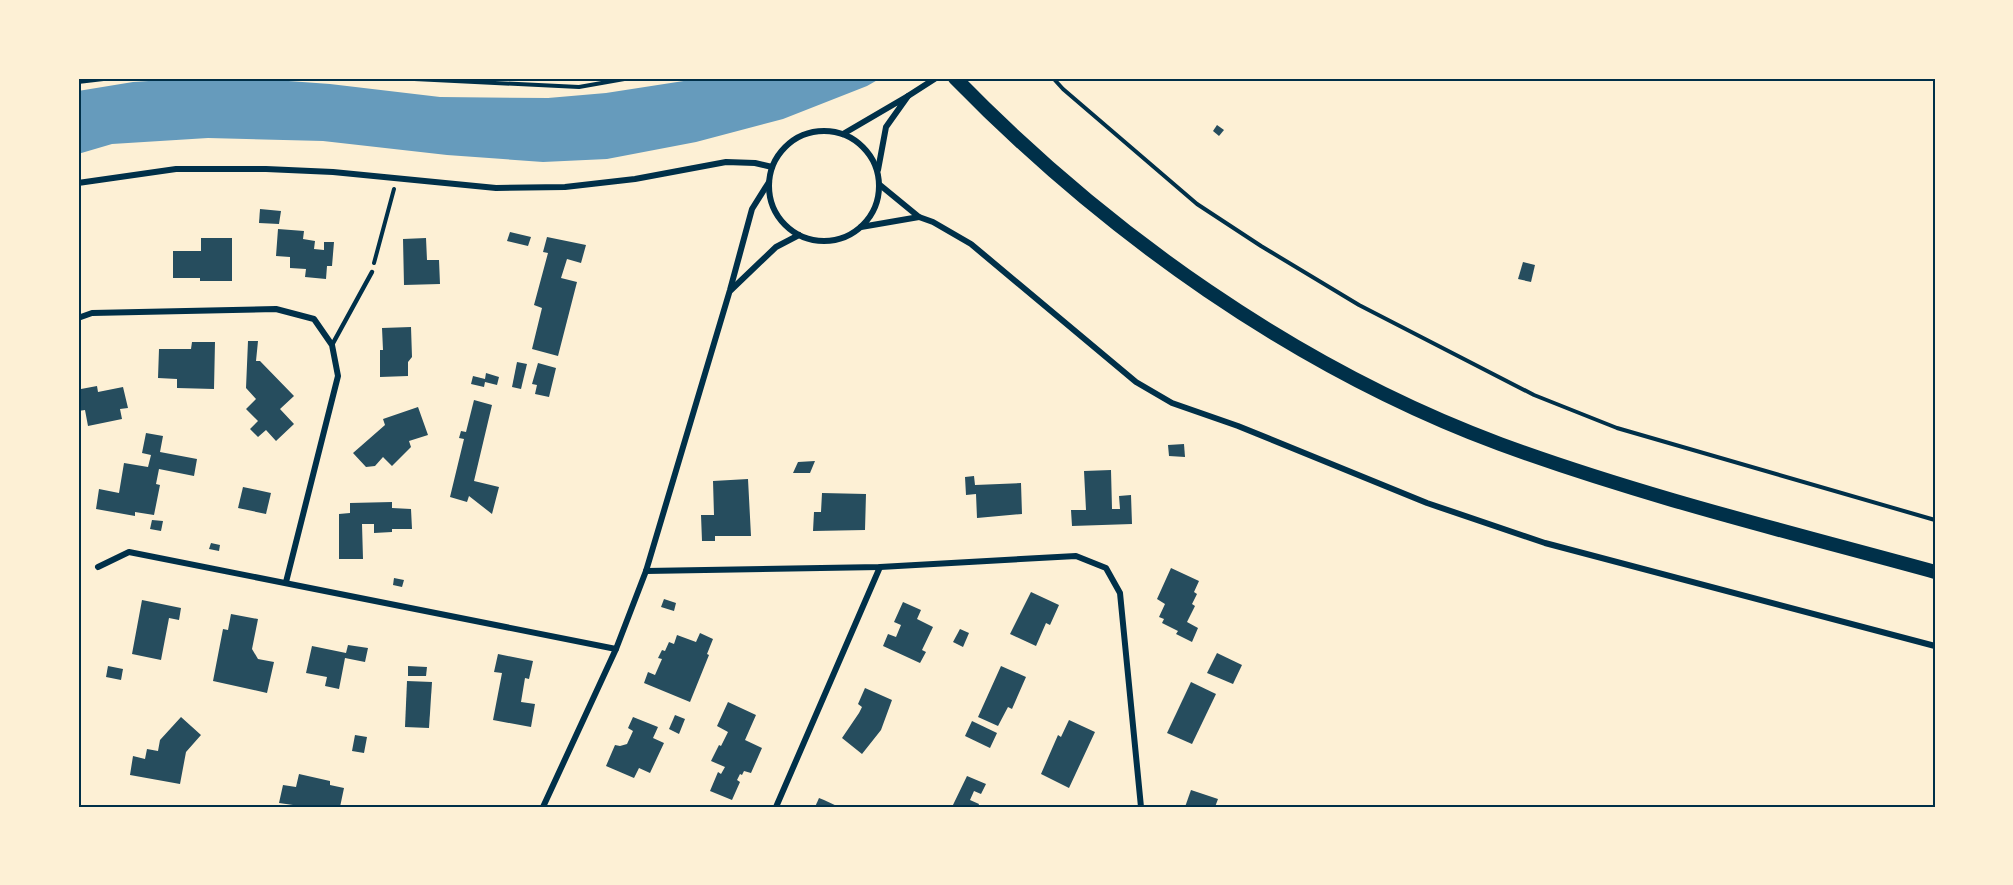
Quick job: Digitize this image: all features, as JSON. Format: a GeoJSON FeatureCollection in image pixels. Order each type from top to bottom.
{"type":"FeatureCollection","features":[{"type":"Feature","properties":{"kind":"main road"},"geometry":{"type":"LineString","coordinates":[[955,78],[1046,167],[1136,239],[1190,279],[1290,342],[1380,393],[1497,443],[1613,483],[1935,572]]}},
{"type":"Feature","properties":{"kind":"street"},"geometry":{"type":"LineString","coordinates":[[843,134],[936,78]]}},
{"type":"Feature","properties":{"kind":"street"},"geometry":{"type":"LineString","coordinates":[[878,171],[886,128],[908,96]]}},
{"type":"Feature","properties":{"kind":"street"},"geometry":{"type":"LineString","coordinates":[[826,130],[843,134],[858,142],[870,155],[878,171],[880,185],[878,199],[872,214],[861,227],[848,236],[831,241],[814,241],[786,226],[776,213],[770,198],[769,182],[772,167],[781,152],[793,140],[809,132],[826,130]]}},
{"type":"Feature","properties":{"kind":"street"},"geometry":{"type":"LineString","coordinates":[[78,183],[176,169],[267,169],[333,172],[496,188],[565,188],[635,179],[726,162],[755,163],[772,167]]}},
{"type":"Feature","properties":{"kind":"street"},"geometry":{"type":"LineString","coordinates":[[543,807],[616,649],[646,571],[752,209],[769,182]]}},
{"type":"Feature","properties":{"kind":"street"},"geometry":{"type":"LineString","coordinates":[[880,185],[920,217],[971,244],[1136,382],[1172,403],[1238,426],[1427,503],[1545,543],[1935,646]]}},
{"type":"Feature","properties":{"kind":"street"},"geometry":{"type":"LineString","coordinates":[[861,227],[920,217]]}},
{"type":"Feature","properties":{"kind":"street"},"geometry":{"type":"LineString","coordinates":[[730,290],[776,247],[799,235]]}},
{"type":"Feature","properties":{"kind":"street"},"geometry":{"type":"LineString","coordinates":[[78,318],[92,314],[276,309],[314,319],[332,345],[338,376],[286,582]]}},
{"type":"Feature","properties":{"kind":"street"},"geometry":{"type":"LineString","coordinates":[[98,567],[129,552],[616,649]]}},
{"type":"Feature","properties":{"kind":"street"},"geometry":{"type":"LineString","coordinates":[[646,571],[880,567],[1076,556],[1106,568],[1120,593],[1141,807]]}},
{"type":"Feature","properties":{"kind":"street"},"geometry":{"type":"LineString","coordinates":[[776,807],[880,567]]}},
{"type":"Feature","properties":{"kind":"lane"},"geometry":{"type":"LineString","coordinates":[[332,345],[372,272]]}},
{"type":"Feature","properties":{"kind":"path"},"geometry":{"type":"LineString","coordinates":[[78,82],[112,78]]}},
{"type":"Feature","properties":{"kind":"path"},"geometry":{"type":"LineString","coordinates":[[394,78],[579,87],[630,78]]}},
{"type":"Feature","properties":{"kind":"path"},"geometry":{"type":"LineString","coordinates":[[1053,78],[1062,89],[1197,204],[1359,305],[1534,395],[1617,428],[1935,520]]}},
{"type":"Feature","properties":{"kind":"path"},"geometry":{"type":"LineString","coordinates":[[372,272],[397,178]]}},
{"type":"Feature","properties":{"kind":"water"},"geometry":{"type":"Polygon","coordinates":[[[195,78],[247,78],[330,84],[440,97],[548,98],[606,93],[703,78],[881,78],[867,86],[783,119],[696,142],[607,159],[543,162],[447,155],[323,141],[208,138],[112,144],[78,154],[78,91],[133,82],[195,78]]]}},
{"type":"Feature","properties":{"kind":"building"},"geometry":{"type":"Polygon","coordinates":[[[1217,125],[1224,130],[1219,136],[1213,131],[1217,125]]]}},
{"type":"Feature","properties":{"kind":"building"},"geometry":{"type":"Polygon","coordinates":[[[260,209],[281,211],[279,224],[259,223],[260,209]]]}},
{"type":"Feature","properties":{"kind":"building"},"geometry":{"type":"Polygon","coordinates":[[[278,229],[304,231],[303,239],[315,241],[314,249],[324,250],[324,242],[334,242],[332,266],[327,266],[326,279],[305,277],[306,269],[290,268],[290,257],[276,256],[278,229]]]}},
{"type":"Feature","properties":{"kind":"building"},"geometry":{"type":"Polygon","coordinates":[[[510,232],[531,237],[528,246],[507,241],[510,232]]]}},
{"type":"Feature","properties":{"kind":"building"},"geometry":{"type":"Polygon","coordinates":[[[547,237],[586,245],[581,263],[567,259],[561,278],[577,282],[558,356],[532,349],[542,308],[534,305],[548,253],[543,252],[547,237]]]}},
{"type":"Feature","properties":{"kind":"building"},"geometry":{"type":"Polygon","coordinates":[[[201,238],[232,238],[232,281],[173,278],[173,251],[201,251],[201,238]]]}},
{"type":"Feature","properties":{"kind":"building"},"geometry":{"type":"Polygon","coordinates":[[[426,238],[427,260],[439,260],[440,284],[404,285],[403,239],[426,238]]]}},
{"type":"Feature","properties":{"kind":"building"},"geometry":{"type":"Polygon","coordinates":[[[1523,262],[1535,265],[1531,282],[1518,279],[1523,262]]]}},
{"type":"Feature","properties":{"kind":"building"},"geometry":{"type":"Polygon","coordinates":[[[411,327],[412,357],[408,362],[408,376],[380,377],[380,350],[383,350],[382,328],[411,327]]]}},
{"type":"Feature","properties":{"kind":"building"},"geometry":{"type":"Polygon","coordinates":[[[248,341],[258,341],[256,361],[260,361],[294,396],[280,409],[294,424],[276,441],[266,430],[258,437],[250,429],[258,421],[246,409],[256,399],[246,388],[248,341]]]}},
{"type":"Feature","properties":{"kind":"building"},"geometry":{"type":"Polygon","coordinates":[[[192,342],[215,342],[214,389],[177,388],[177,379],[158,378],[159,349],[191,349],[192,342]]]}},
{"type":"Feature","properties":{"kind":"building"},"geometry":{"type":"Polygon","coordinates":[[[517,362],[527,364],[521,389],[512,387],[517,362]]]}},
{"type":"Feature","properties":{"kind":"building"},"geometry":{"type":"Polygon","coordinates":[[[538,363],[556,368],[549,397],[535,394],[537,385],[532,384],[538,363]]]}},
{"type":"Feature","properties":{"kind":"building"},"geometry":{"type":"Polygon","coordinates":[[[486,373],[499,377],[497,385],[485,382],[484,387],[471,384],[473,376],[485,379],[486,373]]]}},
{"type":"Feature","properties":{"kind":"building"},"geometry":{"type":"Polygon","coordinates":[[[78,384],[81,389],[97,386],[98,392],[123,387],[128,408],[120,409],[122,419],[88,426],[85,410],[78,411],[78,384]]]}},
{"type":"Feature","properties":{"kind":"building"},"geometry":{"type":"Polygon","coordinates":[[[474,400],[492,405],[474,481],[499,487],[492,514],[469,496],[467,502],[450,497],[464,439],[459,438],[461,431],[466,432],[474,400]]]}},
{"type":"Feature","properties":{"kind":"building"},"geometry":{"type":"Polygon","coordinates":[[[418,407],[428,435],[409,441],[411,447],[392,466],[383,457],[375,466],[366,467],[353,453],[385,425],[383,419],[418,407]]]}},
{"type":"Feature","properties":{"kind":"building"},"geometry":{"type":"Polygon","coordinates":[[[146,433],[163,436],[160,452],[197,459],[194,476],[159,469],[156,484],[160,485],[154,515],[135,512],[135,516],[96,509],[99,489],[119,493],[124,463],[148,467],[151,455],[142,453],[146,433]]]}},
{"type":"Feature","properties":{"kind":"building"},"geometry":{"type":"Polygon","coordinates":[[[1184,444],[1185,457],[1169,456],[1168,445],[1184,444]]]}},
{"type":"Feature","properties":{"kind":"building"},"geometry":{"type":"Polygon","coordinates":[[[815,461],[810,473],[793,473],[798,462],[815,461]]]}},
{"type":"Feature","properties":{"kind":"building"},"geometry":{"type":"Polygon","coordinates":[[[1111,470],[1112,509],[1120,509],[1119,496],[1131,495],[1132,524],[1072,526],[1071,510],[1086,510],[1084,471],[1111,470]]]}},
{"type":"Feature","properties":{"kind":"building"},"geometry":{"type":"Polygon","coordinates":[[[974,476],[975,485],[1021,483],[1022,514],[977,518],[976,494],[966,495],[965,477],[974,476]]]}},
{"type":"Feature","properties":{"kind":"building"},"geometry":{"type":"Polygon","coordinates":[[[748,479],[751,536],[715,536],[715,541],[702,541],[701,515],[714,515],[713,481],[748,479]]]}},
{"type":"Feature","properties":{"kind":"building"},"geometry":{"type":"Polygon","coordinates":[[[243,487],[271,493],[266,514],[238,508],[243,487]]]}},
{"type":"Feature","properties":{"kind":"building"},"geometry":{"type":"Polygon","coordinates":[[[822,493],[866,494],[865,530],[813,531],[814,512],[821,512],[822,493]]]}},
{"type":"Feature","properties":{"kind":"building"},"geometry":{"type":"Polygon","coordinates":[[[392,502],[392,508],[411,509],[412,529],[392,529],[392,532],[374,533],[374,524],[362,524],[363,559],[339,559],[339,514],[350,513],[350,503],[392,502]]]}},
{"type":"Feature","properties":{"kind":"building"},"geometry":{"type":"Polygon","coordinates":[[[152,520],[163,521],[161,531],[150,529],[152,520]]]}},
{"type":"Feature","properties":{"kind":"building"},"geometry":{"type":"Polygon","coordinates":[[[211,543],[220,545],[219,551],[209,549],[211,543]]]}},
{"type":"Feature","properties":{"kind":"building"},"geometry":{"type":"Polygon","coordinates":[[[1171,568],[1199,581],[1194,592],[1197,594],[1192,604],[1195,606],[1187,622],[1198,628],[1192,642],[1176,634],[1178,631],[1162,623],[1164,619],[1159,617],[1165,604],[1157,599],[1171,568]]]}},
{"type":"Feature","properties":{"kind":"building"},"geometry":{"type":"Polygon","coordinates":[[[394,578],[404,580],[402,587],[393,585],[394,578]]]}},
{"type":"Feature","properties":{"kind":"building"},"geometry":{"type":"Polygon","coordinates":[[[1031,592],[1059,605],[1050,625],[1046,623],[1036,646],[1010,634],[1031,592]]]}},
{"type":"Feature","properties":{"kind":"building"},"geometry":{"type":"Polygon","coordinates":[[[664,599],[676,603],[674,611],[661,607],[664,599]]]}},
{"type":"Feature","properties":{"kind":"building"},"geometry":{"type":"Polygon","coordinates":[[[142,600],[181,608],[179,620],[169,618],[161,660],[132,654],[142,600]]]}},
{"type":"Feature","properties":{"kind":"building"},"geometry":{"type":"Polygon","coordinates":[[[903,602],[921,610],[917,619],[933,627],[922,650],[926,652],[920,663],[883,646],[888,634],[896,637],[901,625],[894,622],[903,602]]]}},
{"type":"Feature","properties":{"kind":"building"},"geometry":{"type":"Polygon","coordinates":[[[231,614],[258,619],[252,649],[258,659],[274,662],[267,693],[213,681],[223,629],[228,630],[231,614]]]}},
{"type":"Feature","properties":{"kind":"building"},"geometry":{"type":"Polygon","coordinates":[[[960,629],[969,633],[963,647],[953,642],[960,629]]]}},
{"type":"Feature","properties":{"kind":"building"},"geometry":{"type":"Polygon","coordinates":[[[700,633],[713,639],[690,702],[644,683],[648,672],[655,675],[662,659],[658,658],[662,650],[665,651],[669,642],[674,644],[677,635],[696,642],[700,633]]]}},
{"type":"Feature","properties":{"kind":"building"},"geometry":{"type":"Polygon","coordinates":[[[348,645],[368,648],[365,662],[345,658],[339,689],[325,686],[327,677],[306,673],[312,646],[346,653],[348,645]]]}},
{"type":"Feature","properties":{"kind":"building"},"geometry":{"type":"Polygon","coordinates":[[[1217,653],[1242,665],[1233,684],[1207,673],[1217,653]]]}},
{"type":"Feature","properties":{"kind":"building"},"geometry":{"type":"Polygon","coordinates":[[[498,654],[533,661],[529,679],[525,678],[521,702],[535,704],[531,727],[493,720],[502,673],[494,672],[498,654]]]}},
{"type":"Feature","properties":{"kind":"building"},"geometry":{"type":"Polygon","coordinates":[[[108,666],[123,669],[121,680],[106,677],[108,666]]]}},
{"type":"Feature","properties":{"kind":"building"},"geometry":{"type":"Polygon","coordinates":[[[408,666],[427,667],[426,676],[408,676],[408,666]]]}},
{"type":"Feature","properties":{"kind":"building"},"geometry":{"type":"Polygon","coordinates":[[[1001,666],[1026,677],[1012,709],[1008,707],[998,726],[978,717],[1001,666]]]}},
{"type":"Feature","properties":{"kind":"building"},"geometry":{"type":"Polygon","coordinates":[[[407,681],[432,682],[429,728],[405,727],[407,681]]]}},
{"type":"Feature","properties":{"kind":"building"},"geometry":{"type":"Polygon","coordinates":[[[1191,682],[1216,694],[1192,744],[1167,733],[1191,682]]]}},
{"type":"Feature","properties":{"kind":"building"},"geometry":{"type":"Polygon","coordinates":[[[865,688],[892,700],[881,730],[862,754],[842,738],[862,707],[858,704],[865,688]]]}},
{"type":"Feature","properties":{"kind":"building"},"geometry":{"type":"Polygon","coordinates":[[[728,702],[756,715],[745,740],[762,748],[751,773],[744,771],[742,775],[740,774],[737,780],[740,782],[732,800],[710,791],[718,772],[721,774],[725,767],[711,761],[728,732],[717,726],[728,702]]]}},
{"type":"Feature","properties":{"kind":"building"},"geometry":{"type":"Polygon","coordinates":[[[675,715],[685,719],[679,734],[669,729],[675,715]]]}},
{"type":"Feature","properties":{"kind":"building"},"geometry":{"type":"Polygon","coordinates":[[[181,717],[201,735],[186,752],[180,784],[130,775],[133,756],[145,759],[147,749],[158,751],[160,740],[181,717]]]}},
{"type":"Feature","properties":{"kind":"building"},"geometry":{"type":"Polygon","coordinates":[[[633,717],[658,727],[653,738],[664,743],[650,773],[639,768],[634,778],[606,766],[615,745],[627,744],[633,731],[628,728],[633,717]]]}},
{"type":"Feature","properties":{"kind":"building"},"geometry":{"type":"Polygon","coordinates":[[[1069,720],[1095,732],[1069,788],[1041,774],[1058,735],[1061,737],[1069,720]]]}},
{"type":"Feature","properties":{"kind":"building"},"geometry":{"type":"Polygon","coordinates":[[[972,721],[997,733],[990,748],[965,736],[972,721]]]}},
{"type":"Feature","properties":{"kind":"building"},"geometry":{"type":"Polygon","coordinates":[[[355,735],[367,737],[364,753],[352,751],[355,735]]]}},
{"type":"Feature","properties":{"kind":"building"},"geometry":{"type":"Polygon","coordinates":[[[299,774],[330,781],[330,785],[344,788],[340,807],[292,807],[293,805],[279,803],[283,785],[296,787],[299,774]]]}},
{"type":"Feature","properties":{"kind":"building"},"geometry":{"type":"Polygon","coordinates":[[[967,776],[986,784],[981,794],[974,791],[970,800],[979,804],[978,807],[952,807],[967,776]]]}},
{"type":"Feature","properties":{"kind":"building"},"geometry":{"type":"Polygon","coordinates":[[[1191,790],[1218,799],[1215,807],[1185,807],[1191,790]]]}},
{"type":"Feature","properties":{"kind":"building"},"geometry":{"type":"Polygon","coordinates":[[[819,798],[824,800],[839,807],[815,807],[819,798]]]}}]}
